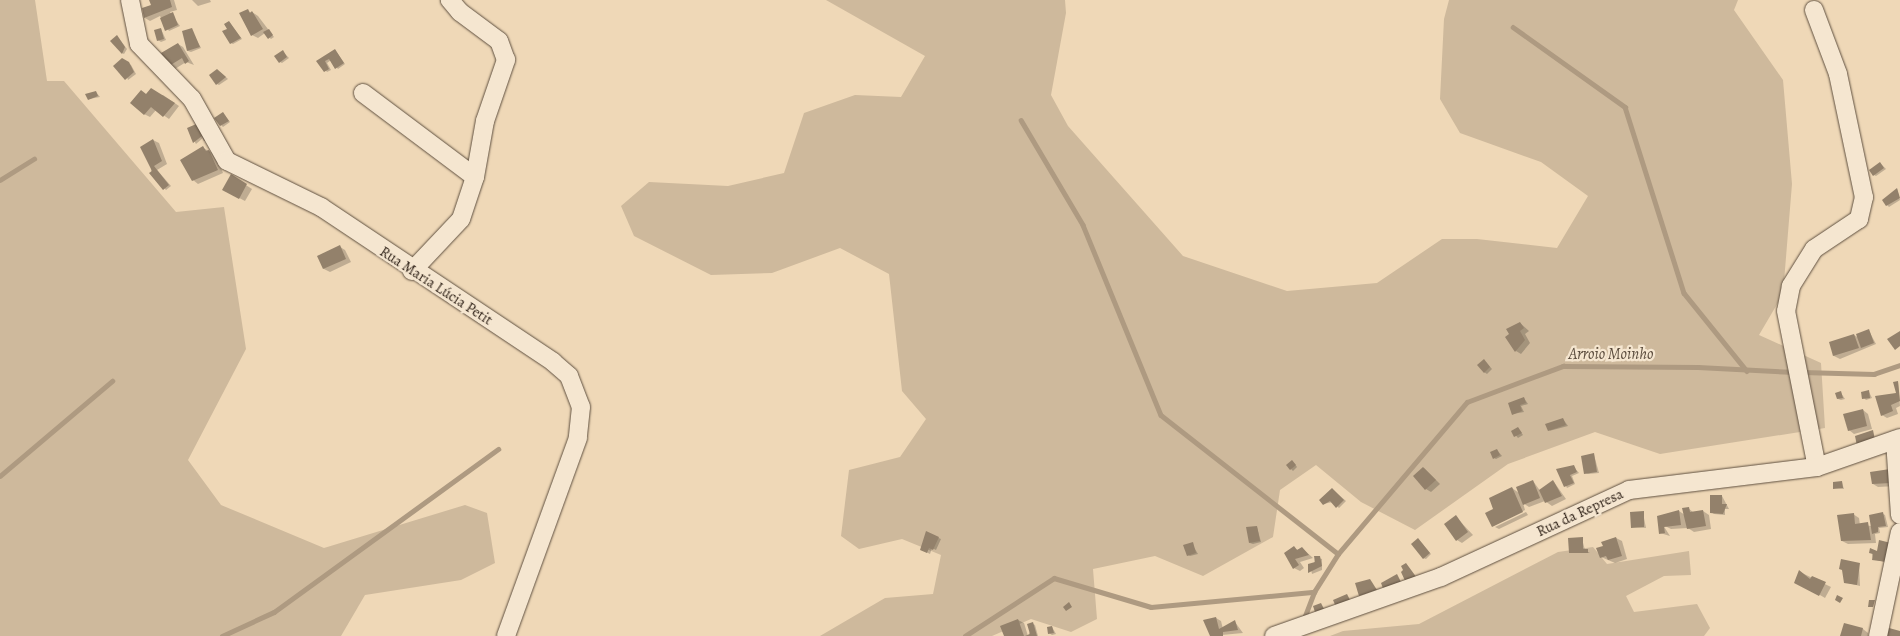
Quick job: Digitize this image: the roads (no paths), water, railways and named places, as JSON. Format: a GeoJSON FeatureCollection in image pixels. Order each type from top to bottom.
{"type":"FeatureCollection","features":[{"type":"Feature","properties":{"kind":"street","name":"Rua Maria Lúcia Petit"},"geometry":{"type":"LineString","coordinates":[[130,0],[139,44],[192,99],[227,161],[322,207],[412,271],[553,362],[569,376],[581,407],[578,438],[506,636]]}},
{"type":"Feature","properties":{"kind":"street"},"geometry":{"type":"LineString","coordinates":[[412,271],[461,220],[475,177],[485,121],[506,60],[499,42],[460,12],[450,0]]}},
{"type":"Feature","properties":{"kind":"street"},"geometry":{"type":"LineString","coordinates":[[1814,10],[1838,74],[1864,197],[1859,219],[1814,249],[1791,286],[1786,311],[1817,466]]}},
{"type":"Feature","properties":{"kind":"street"},"geometry":{"type":"LineString","coordinates":[[363,93],[475,177]]}},
{"type":"Feature","properties":{"kind":"street"},"geometry":{"type":"LineString","coordinates":[[1897,439],[1900,515]]}},
{"type":"Feature","properties":{"kind":"street","name":"Rua da Represa"},"geometry":{"type":"LineString","coordinates":[[1274,636],[1441,577],[1629,490],[1817,466],[1897,439]]}},
{"type":"Feature","properties":{"kind":"street"},"geometry":{"type":"LineString","coordinates":[[1878,636],[1900,532]]}},
{"type":"Feature","properties":{"kind":"waterway"},"geometry":{"type":"LineString","coordinates":[[1513,27],[1625,107],[1684,293],[1747,371]]}},
{"type":"Feature","properties":{"kind":"waterway"},"geometry":{"type":"LineString","coordinates":[[1021,120],[1083,225],[1161,415],[1338,554]]}},
{"type":"Feature","properties":{"kind":"waterway"},"geometry":{"type":"LineString","coordinates":[[0,180],[34,159]]}},
{"type":"Feature","properties":{"kind":"waterway","name":"Arroio Moinho"},"geometry":{"type":"LineString","coordinates":[[1802,372],[1874,374],[1900,365]]}},
{"type":"Feature","properties":{"kind":"waterway","name":"Arroio Moinho"},"geometry":{"type":"LineString","coordinates":[[1303,621],[1314,592],[1338,554],[1467,402],[1563,366],[1698,367],[1795,372]]}},
{"type":"Feature","properties":{"kind":"waterway"},"geometry":{"type":"LineString","coordinates":[[0,476],[112,381]]}},
{"type":"Feature","properties":{"kind":"waterway"},"geometry":{"type":"LineString","coordinates":[[222,636],[274,612],[498,449]]}},
{"type":"Feature","properties":{"kind":"waterway"},"geometry":{"type":"LineString","coordinates":[[965,636],[1054,578],[1151,607],[1314,592]]}}]}
